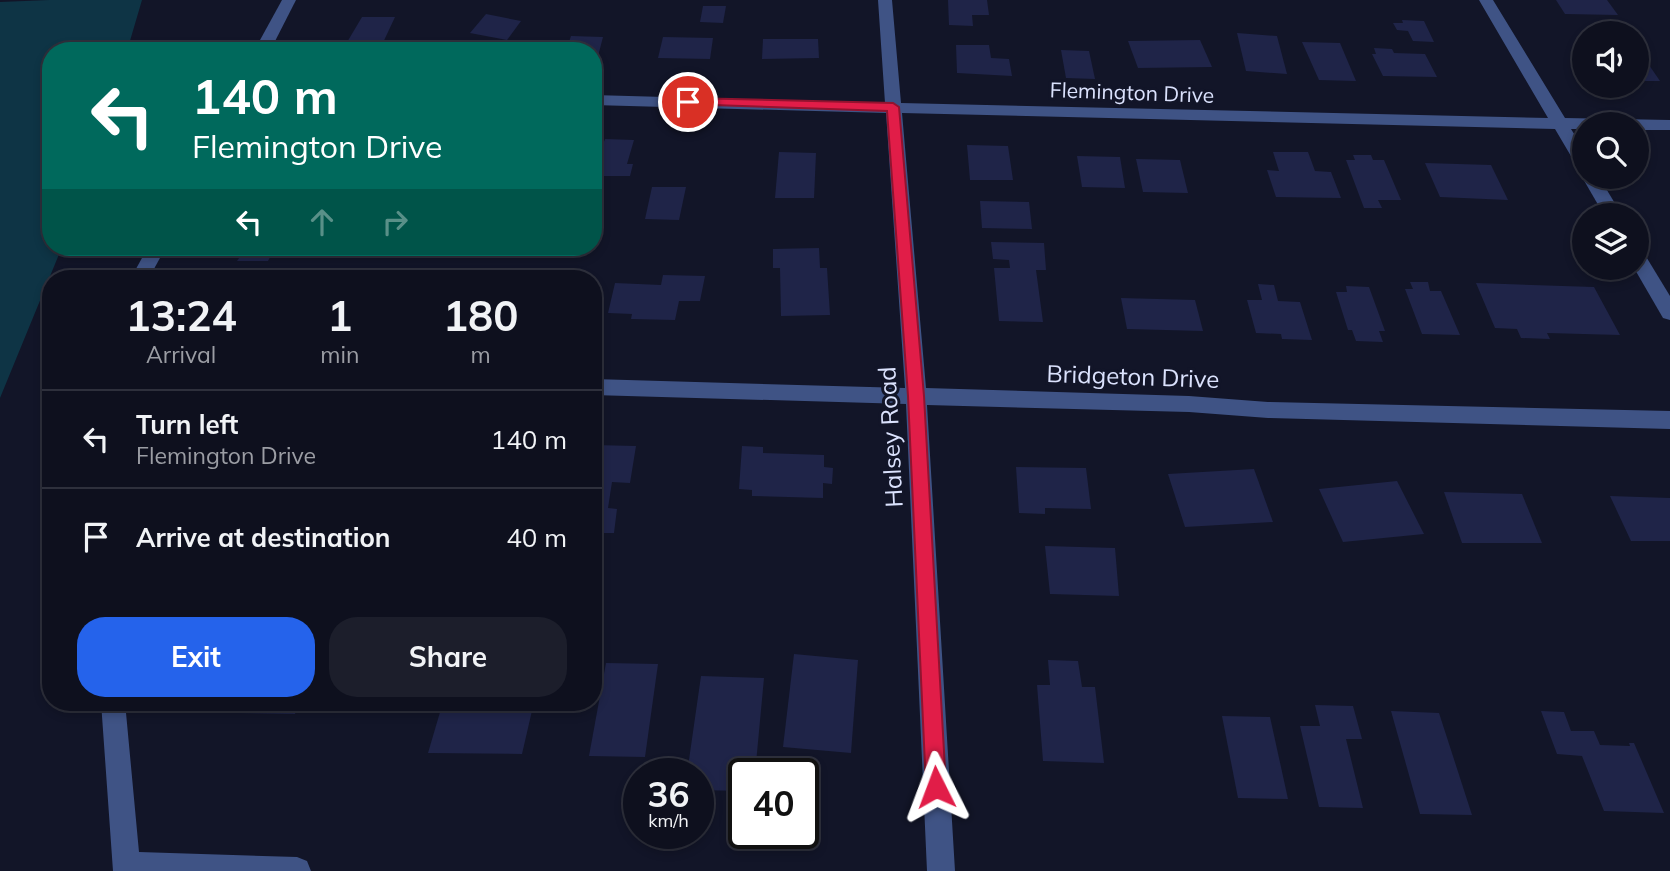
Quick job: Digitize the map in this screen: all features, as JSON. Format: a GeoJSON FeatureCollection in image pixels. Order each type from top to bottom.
{"type":"FeatureCollection","features":[{"type":"Feature","properties":{"kind":"street"},"geometry":{"type":"LineString","coordinates":[[267,42],[289,0]]}},
{"type":"Feature","properties":{"kind":"street","name":"Halsey Road"},"geometry":{"type":"LineString","coordinates":[[886,0],[916,396],[941,871]]}},
{"type":"Feature","properties":{"kind":"street"},"geometry":{"type":"LineString","coordinates":[[1486,0],[1572,143]]}},
{"type":"Feature","properties":{"kind":"street","name":"Flemington Drive"},"geometry":{"type":"LineString","coordinates":[[602,100],[1340,120],[1670,125]]}},
{"type":"Feature","properties":{"kind":"street"},"geometry":{"type":"LineString","coordinates":[[1649,277],[1670,313]]}},
{"type":"Feature","properties":{"kind":"street","name":"Bridgeton Drive"},"geometry":{"type":"LineString","coordinates":[[602,387],[1189,404],[1268,410],[1670,420]]}},
{"type":"Feature","properties":{"kind":"street"},"geometry":{"type":"LineString","coordinates":[[114,711],[127,868],[298,871]]}},
{"type":"Feature","properties":{"kind":"water"},"geometry":{"type":"Polygon","coordinates":[[[142,0],[130,42],[42,42],[42,256],[58,256],[53,270],[42,270],[42,296],[0,398],[0,2],[142,0]]]}},
{"type":"Feature","properties":{"kind":"building"},"geometry":{"type":"Polygon","coordinates":[[[948,0],[987,0],[989,15],[972,15],[973,26],[949,25],[948,0]]]}},
{"type":"Feature","properties":{"kind":"building"},"geometry":{"type":"Polygon","coordinates":[[[1556,0],[1607,0],[1618,15],[1565,14],[1556,0]]]}},
{"type":"Feature","properties":{"kind":"building"},"geometry":{"type":"Polygon","coordinates":[[[703,6],[726,6],[723,23],[700,22],[703,6]]]}},
{"type":"Feature","properties":{"kind":"building"},"geometry":{"type":"Polygon","coordinates":[[[486,14],[521,21],[507,40],[470,33],[486,14]]]}},
{"type":"Feature","properties":{"kind":"building"},"geometry":{"type":"Polygon","coordinates":[[[362,17],[395,17],[383,42],[347,42],[362,17]]]}},
{"type":"Feature","properties":{"kind":"building"},"geometry":{"type":"Polygon","coordinates":[[[1402,20],[1424,21],[1434,42],[1413,41],[1408,31],[1397,30],[1393,23],[1403,23],[1402,20]]]}},
{"type":"Feature","properties":{"kind":"building"},"geometry":{"type":"Polygon","coordinates":[[[1237,33],[1277,36],[1287,74],[1246,71],[1237,33]]]}},
{"type":"Feature","properties":{"kind":"building"},"geometry":{"type":"Polygon","coordinates":[[[571,36],[603,37],[602,42],[569,42],[571,36]]]}},
{"type":"Feature","properties":{"kind":"building"},"geometry":{"type":"Polygon","coordinates":[[[663,37],[713,38],[710,59],[658,58],[663,37]]]}},
{"type":"Feature","properties":{"kind":"building"},"geometry":{"type":"Polygon","coordinates":[[[763,39],[818,39],[819,58],[762,59],[763,39]]]}},
{"type":"Feature","properties":{"kind":"building"},"geometry":{"type":"Polygon","coordinates":[[[1200,40],[1212,67],[1138,68],[1128,41],[1200,40]]]}},
{"type":"Feature","properties":{"kind":"building"},"geometry":{"type":"Polygon","coordinates":[[[1302,42],[1340,43],[1356,81],[1319,80],[1302,42]]]}},
{"type":"Feature","properties":{"kind":"building"},"geometry":{"type":"Polygon","coordinates":[[[956,45],[989,45],[991,58],[1009,59],[1012,76],[957,73],[956,45]]]}},
{"type":"Feature","properties":{"kind":"building"},"geometry":{"type":"Polygon","coordinates":[[[1374,48],[1392,49],[1394,53],[1425,54],[1437,77],[1383,76],[1372,54],[1376,54],[1374,48]]]}},
{"type":"Feature","properties":{"kind":"building"},"geometry":{"type":"Polygon","coordinates":[[[1061,50],[1089,51],[1095,79],[1066,78],[1061,50]]]}},
{"type":"Feature","properties":{"kind":"building"},"geometry":{"type":"Polygon","coordinates":[[[1649,65],[1660,81],[1649,81],[1649,65]]]}},
{"type":"Feature","properties":{"kind":"building"},"geometry":{"type":"Polygon","coordinates":[[[605,139],[634,140],[627,164],[633,164],[630,176],[602,176],[602,148],[605,139]]]}},
{"type":"Feature","properties":{"kind":"building"},"geometry":{"type":"Polygon","coordinates":[[[967,145],[1008,146],[1013,180],[970,180],[967,145]]]}},
{"type":"Feature","properties":{"kind":"building"},"geometry":{"type":"Polygon","coordinates":[[[779,152],[816,153],[814,198],[775,198],[779,152]]]}},
{"type":"Feature","properties":{"kind":"building"},"geometry":{"type":"Polygon","coordinates":[[[1273,152],[1308,152],[1315,171],[1331,172],[1341,198],[1276,197],[1267,170],[1279,171],[1273,152]]]}},
{"type":"Feature","properties":{"kind":"building"},"geometry":{"type":"Polygon","coordinates":[[[1353,155],[1371,155],[1373,160],[1384,160],[1401,200],[1378,200],[1382,208],[1364,208],[1346,160],[1355,160],[1353,155]]]}},
{"type":"Feature","properties":{"kind":"building"},"geometry":{"type":"Polygon","coordinates":[[[1077,156],[1120,157],[1125,188],[1082,187],[1077,156]]]}},
{"type":"Feature","properties":{"kind":"building"},"geometry":{"type":"Polygon","coordinates":[[[1136,159],[1180,160],[1188,193],[1143,192],[1136,159]]]}},
{"type":"Feature","properties":{"kind":"building"},"geometry":{"type":"Polygon","coordinates":[[[1425,163],[1491,165],[1508,200],[1440,197],[1425,163]]]}},
{"type":"Feature","properties":{"kind":"building"},"geometry":{"type":"Polygon","coordinates":[[[652,187],[686,187],[679,220],[645,219],[652,187]]]}},
{"type":"Feature","properties":{"kind":"building"},"geometry":{"type":"Polygon","coordinates":[[[980,201],[1029,202],[1032,229],[982,228],[980,201]]]}},
{"type":"Feature","properties":{"kind":"building"},"geometry":{"type":"Polygon","coordinates":[[[991,242],[1044,243],[1046,270],[1036,270],[1043,322],[999,321],[994,268],[1010,268],[1009,260],[993,259],[991,242]]]}},
{"type":"Feature","properties":{"kind":"building"},"geometry":{"type":"Polygon","coordinates":[[[819,248],[820,268],[827,268],[830,315],[781,316],[780,268],[773,268],[773,249],[819,248]]]}},
{"type":"Feature","properties":{"kind":"building"},"geometry":{"type":"Polygon","coordinates":[[[240,256],[271,256],[268,261],[237,261],[240,256]]]}},
{"type":"Feature","properties":{"kind":"building"},"geometry":{"type":"Polygon","coordinates":[[[663,275],[705,276],[700,301],[679,301],[675,320],[631,319],[632,314],[608,313],[615,283],[661,285],[663,275]]]}},
{"type":"Feature","properties":{"kind":"building"},"geometry":{"type":"Polygon","coordinates":[[[1410,282],[1428,282],[1430,291],[1441,291],[1460,335],[1422,334],[1405,289],[1413,289],[1410,282]]]}},
{"type":"Feature","properties":{"kind":"building"},"geometry":{"type":"Polygon","coordinates":[[[1476,283],[1594,287],[1620,335],[1547,333],[1550,339],[1521,338],[1517,329],[1495,328],[1476,283]]]}},
{"type":"Feature","properties":{"kind":"building"},"geometry":{"type":"Polygon","coordinates":[[[1258,284],[1274,285],[1278,301],[1300,302],[1312,340],[1282,339],[1281,334],[1256,333],[1247,300],[1262,300],[1258,284]]]}},
{"type":"Feature","properties":{"kind":"building"},"geometry":{"type":"Polygon","coordinates":[[[1346,286],[1369,287],[1385,331],[1379,331],[1383,342],[1356,341],[1352,330],[1348,330],[1336,292],[1347,292],[1346,286]]]}},
{"type":"Feature","properties":{"kind":"building"},"geometry":{"type":"Polygon","coordinates":[[[1121,298],[1195,300],[1203,331],[1127,329],[1121,298]]]}},
{"type":"Feature","properties":{"kind":"building"},"geometry":{"type":"Polygon","coordinates":[[[602,445],[636,446],[630,483],[612,482],[608,508],[617,509],[614,533],[602,533],[602,445]]]}},
{"type":"Feature","properties":{"kind":"building"},"geometry":{"type":"Polygon","coordinates":[[[742,446],[763,447],[763,453],[824,455],[824,467],[833,468],[832,484],[823,483],[823,498],[752,496],[752,490],[739,489],[742,446]]]}},
{"type":"Feature","properties":{"kind":"building"},"geometry":{"type":"Polygon","coordinates":[[[1016,467],[1086,468],[1091,509],[1045,508],[1045,514],[1019,513],[1016,467]]]}},
{"type":"Feature","properties":{"kind":"building"},"geometry":{"type":"Polygon","coordinates":[[[1254,469],[1273,522],[1185,527],[1168,474],[1254,469]]]}},
{"type":"Feature","properties":{"kind":"building"},"geometry":{"type":"Polygon","coordinates":[[[1397,481],[1424,534],[1343,542],[1319,489],[1397,481]]]}},
{"type":"Feature","properties":{"kind":"building"},"geometry":{"type":"Polygon","coordinates":[[[1444,492],[1522,494],[1542,543],[1462,543],[1444,492]]]}},
{"type":"Feature","properties":{"kind":"building"},"geometry":{"type":"Polygon","coordinates":[[[1610,496],[1670,498],[1670,541],[1631,541],[1610,496]]]}},
{"type":"Feature","properties":{"kind":"building"},"geometry":{"type":"Polygon","coordinates":[[[1045,546],[1115,548],[1119,596],[1050,594],[1045,546]]]}},
{"type":"Feature","properties":{"kind":"building"},"geometry":{"type":"Polygon","coordinates":[[[794,654],[858,660],[851,753],[783,747],[794,654]]]}},
{"type":"Feature","properties":{"kind":"building"},"geometry":{"type":"Polygon","coordinates":[[[1048,660],[1078,661],[1082,687],[1095,687],[1104,763],[1043,761],[1037,685],[1050,685],[1048,660]]]}},
{"type":"Feature","properties":{"kind":"building"},"geometry":{"type":"Polygon","coordinates":[[[606,663],[658,664],[645,757],[589,756],[597,711],[602,711],[602,685],[606,663]]]}},
{"type":"Feature","properties":{"kind":"building"},"geometry":{"type":"Polygon","coordinates":[[[701,676],[764,678],[756,758],[728,758],[728,791],[714,790],[714,758],[689,758],[701,676]]]}},
{"type":"Feature","properties":{"kind":"building"},"geometry":{"type":"Polygon","coordinates":[[[1315,705],[1353,706],[1362,739],[1346,739],[1363,808],[1319,807],[1300,726],[1320,726],[1315,705]]]}},
{"type":"Feature","properties":{"kind":"building"},"geometry":{"type":"Polygon","coordinates":[[[236,711],[296,711],[295,714],[235,713],[236,711]]]}},
{"type":"Feature","properties":{"kind":"building"},"geometry":{"type":"Polygon","coordinates":[[[440,711],[532,711],[522,754],[428,753],[440,711]]]}},
{"type":"Feature","properties":{"kind":"building"},"geometry":{"type":"Polygon","coordinates":[[[1391,711],[1439,713],[1472,815],[1420,814],[1391,711]]]}},
{"type":"Feature","properties":{"kind":"building"},"geometry":{"type":"Polygon","coordinates":[[[1541,711],[1564,712],[1571,731],[1594,731],[1600,745],[1630,746],[1629,743],[1634,743],[1664,813],[1604,811],[1582,756],[1557,754],[1541,711]]]}},
{"type":"Feature","properties":{"kind":"building"},"geometry":{"type":"Polygon","coordinates":[[[1222,716],[1270,717],[1288,799],[1238,798],[1222,716]]]}},
{"type":"Feature","properties":{"kind":"route"},"geometry":{"type":"LineString","coordinates":[[688,102],[893,107],[916,396],[936,787]]}}]}
